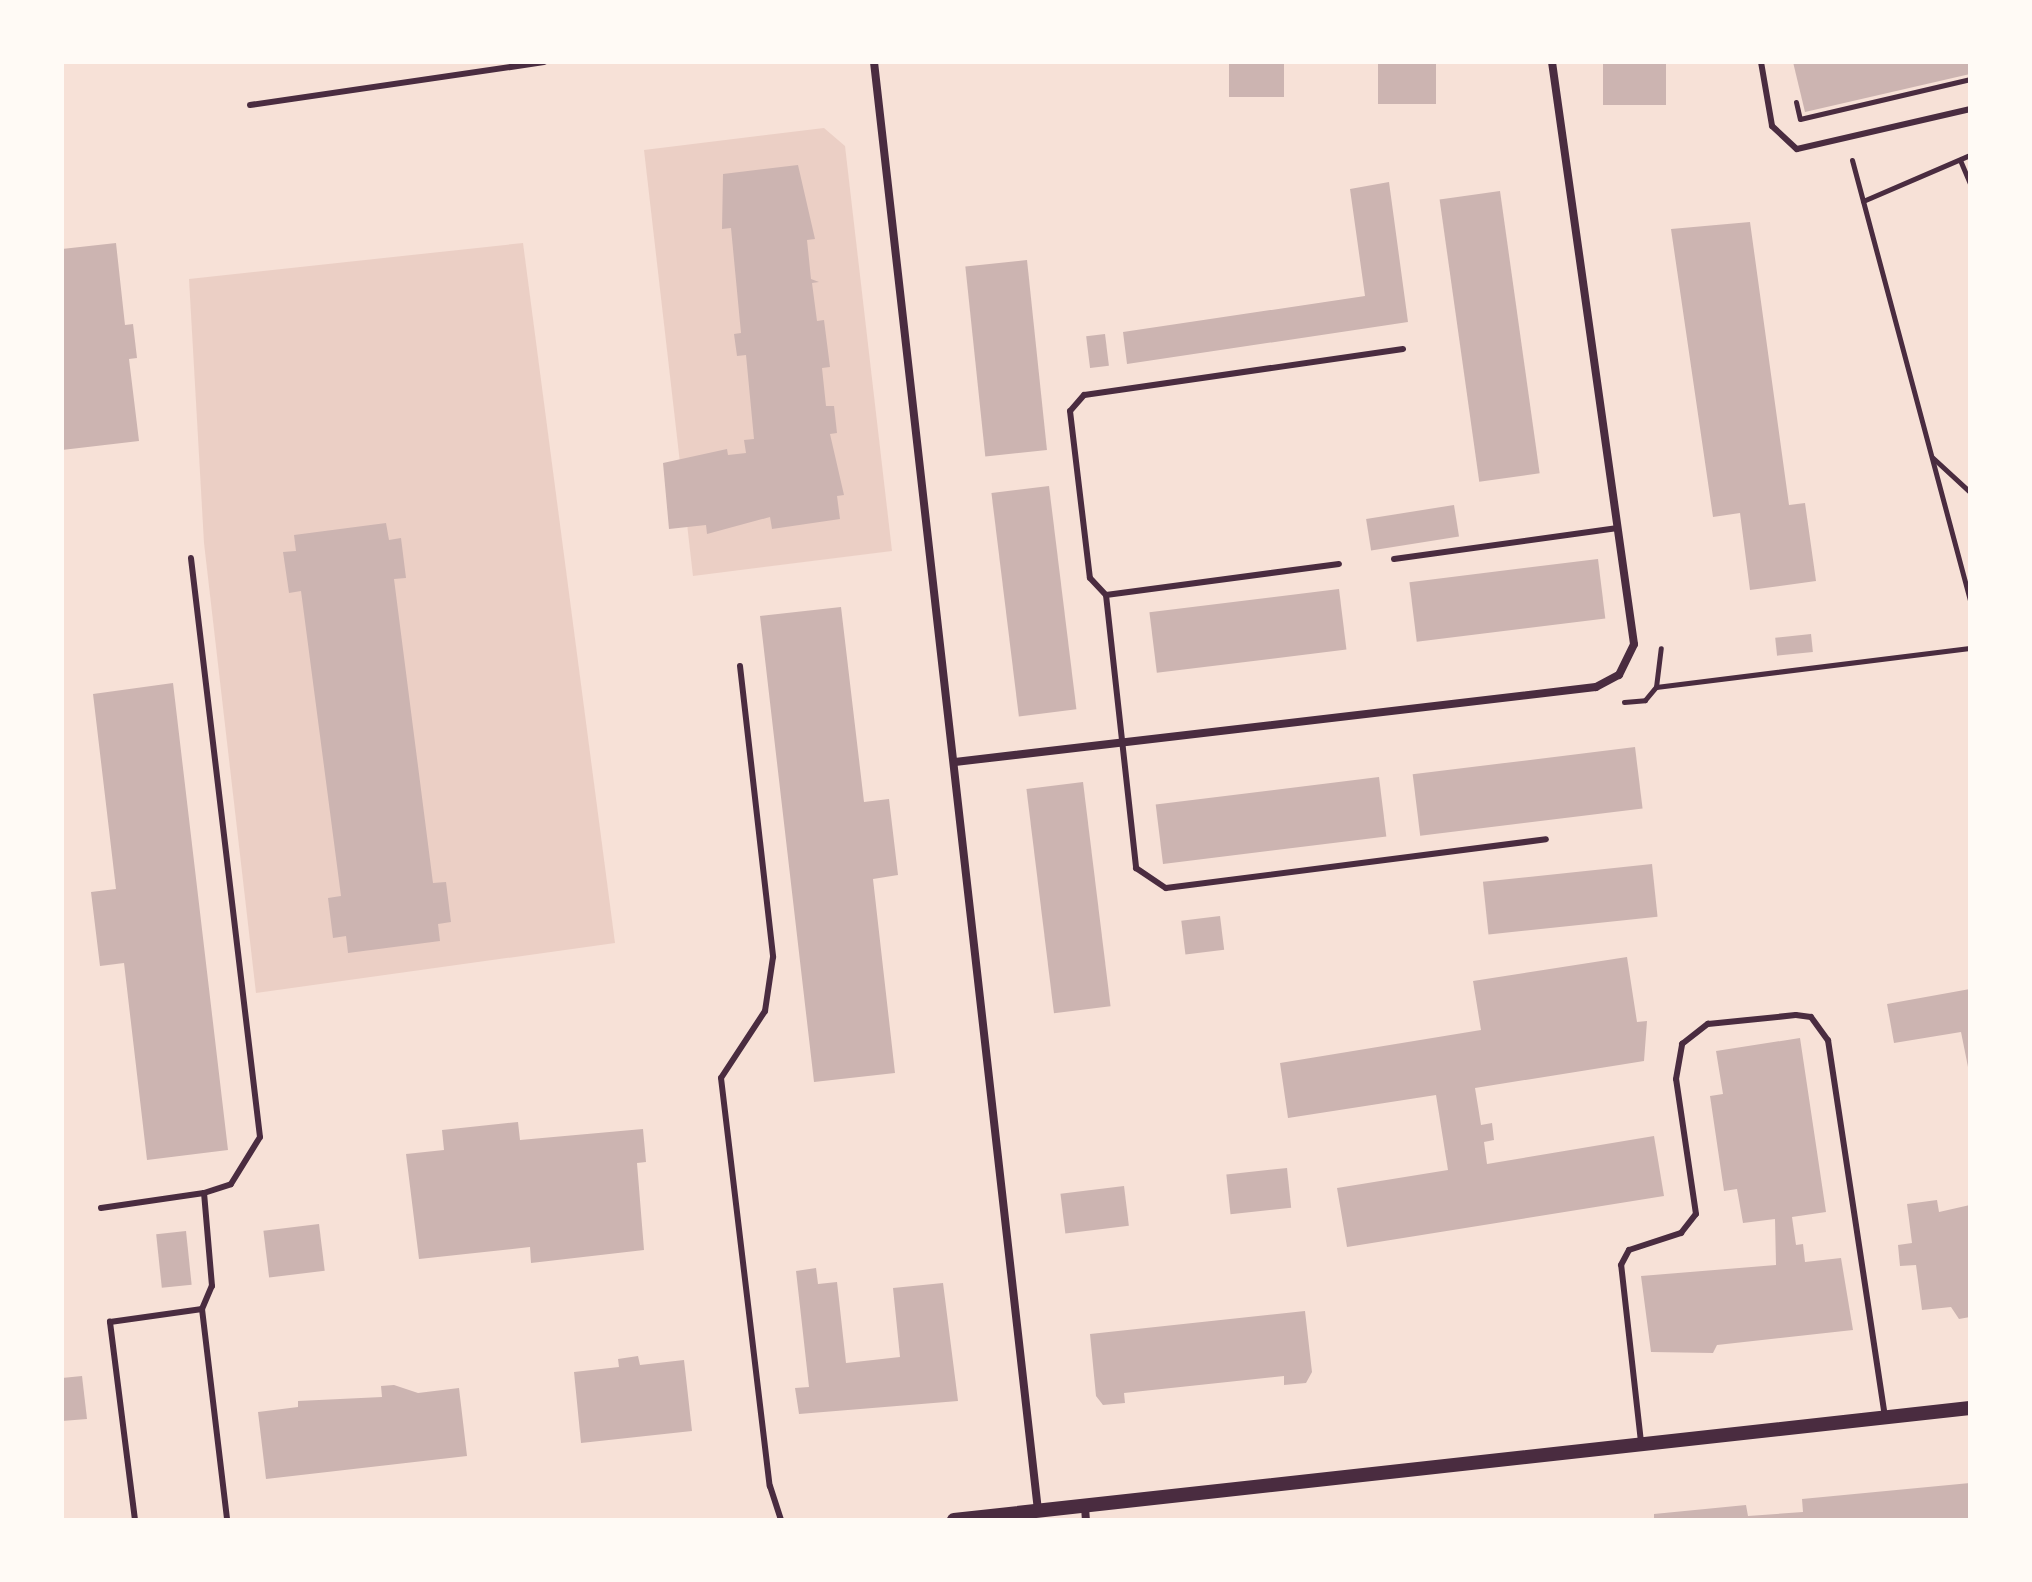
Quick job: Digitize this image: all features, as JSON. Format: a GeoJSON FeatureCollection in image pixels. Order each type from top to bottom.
{"type":"FeatureCollection","features":[{"type":"Feature","properties":{"kind":"street"},"geometry":{"type":"LineString","coordinates":[[874,62],[1038,1511]]}},
{"type":"Feature","properties":{"kind":"street"},"geometry":{"type":"LineString","coordinates":[[955,762],[1585,688],[1619,675],[1634,644],[1552,62]]}},
{"type":"Feature","properties":{"kind":"street"},"geometry":{"type":"LineString","coordinates":[[954,1520],[1038,1511],[1086,1514],[1970,1408]]}},
{"type":"Feature","properties":{"kind":"lane"},"geometry":{"type":"LineString","coordinates":[[250,105],[544,62]]}},
{"type":"Feature","properties":{"kind":"lane"},"geometry":{"type":"LineString","coordinates":[[1761,62],[1777,136],[1797,149],[1970,109]]}},
{"type":"Feature","properties":{"kind":"lane"},"geometry":{"type":"LineString","coordinates":[[1403,349],[1084,395],[1070,411],[1090,578],[1106,595],[1136,868],[1166,888],[1546,839]]}},
{"type":"Feature","properties":{"kind":"lane"},"geometry":{"type":"LineString","coordinates":[[1394,559],[1616,528]]}},
{"type":"Feature","properties":{"kind":"lane"},"geometry":{"type":"LineString","coordinates":[[101,1208],[204,1193],[231,1184],[260,1137],[191,558]]}},
{"type":"Feature","properties":{"kind":"lane"},"geometry":{"type":"LineString","coordinates":[[1106,595],[1339,564]]}},
{"type":"Feature","properties":{"kind":"lane"},"geometry":{"type":"LineString","coordinates":[[740,666],[773,957],[765,1011],[721,1078],[770,1486],[781,1520]]}},
{"type":"Feature","properties":{"kind":"lane"},"geometry":{"type":"LineString","coordinates":[[1642,1445],[1621,1265],[1629,1250],[1694,1222],[1676,1079],[1682,1044],[1708,1024],[1796,1015],[1811,1017],[1828,1040],[1885,1417]]}},
{"type":"Feature","properties":{"kind":"lane"},"geometry":{"type":"LineString","coordinates":[[204,1193],[212,1286],[202,1309],[227,1520]]}},
{"type":"Feature","properties":{"kind":"lane"},"geometry":{"type":"LineString","coordinates":[[135,1520],[110,1322],[202,1309]]}},
{"type":"Feature","properties":{"kind":"path"},"geometry":{"type":"LineString","coordinates":[[1793,90],[1800,119],[1970,79]]}},
{"type":"Feature","properties":{"kind":"path"},"geometry":{"type":"LineString","coordinates":[[1847,139],[1970,600]]}},
{"type":"Feature","properties":{"kind":"path"},"geometry":{"type":"LineString","coordinates":[[1863,201],[1970,155]]}},
{"type":"Feature","properties":{"kind":"path"},"geometry":{"type":"LineString","coordinates":[[1960,160],[1970,183]]}},
{"type":"Feature","properties":{"kind":"path"},"geometry":{"type":"LineString","coordinates":[[1932,457],[1970,492]]}},
{"type":"Feature","properties":{"kind":"path"},"geometry":{"type":"LineString","coordinates":[[1656,687],[1970,648]]}},
{"type":"Feature","properties":{"kind":"shaded area"},"geometry":{"type":"Polygon","coordinates":[[[824,128],[845,146],[892,551],[693,576],[644,150],[824,128]]]}},
{"type":"Feature","properties":{"kind":"shaded area"},"geometry":{"type":"Polygon","coordinates":[[[523,243],[615,943],[256,993],[204,543],[189,279],[523,243]]]}},
{"type":"Feature","properties":{"kind":"building"},"geometry":{"type":"Polygon","coordinates":[[[1229,62],[1284,62],[1284,97],[1229,97],[1229,62]]]}},
{"type":"Feature","properties":{"kind":"building"},"geometry":{"type":"Polygon","coordinates":[[[1378,62],[1436,62],[1436,104],[1378,104],[1378,62]]]}},
{"type":"Feature","properties":{"kind":"building"},"geometry":{"type":"Polygon","coordinates":[[[1603,62],[1666,62],[1666,105],[1603,105],[1603,62]]]}},
{"type":"Feature","properties":{"kind":"building"},"geometry":{"type":"Polygon","coordinates":[[[1793,62],[1970,62],[1970,74],[1805,112],[1793,62]]]}},
{"type":"Feature","properties":{"kind":"building"},"geometry":{"type":"Polygon","coordinates":[[[798,165],[815,239],[807,240],[811,279],[819,282],[812,283],[817,321],[824,320],[830,367],[822,368],[826,406],[834,406],[837,433],[830,434],[844,495],[837,496],[840,519],[772,529],[770,517],[707,534],[706,525],[669,529],[663,463],[727,449],[728,455],[746,453],[744,440],[754,439],[746,355],[737,356],[734,334],[741,333],[731,228],[722,229],[723,174],[798,165]]]}},
{"type":"Feature","properties":{"kind":"building"},"geometry":{"type":"Polygon","coordinates":[[[1389,182],[1408,322],[1127,364],[1123,332],[1365,296],[1350,189],[1389,182]]]}},
{"type":"Feature","properties":{"kind":"building"},"geometry":{"type":"Polygon","coordinates":[[[1500,191],[1540,473],[1479,482],[1440,199],[1500,191]]]}},
{"type":"Feature","properties":{"kind":"building"},"geometry":{"type":"Polygon","coordinates":[[[1750,222],[1789,505],[1805,503],[1816,581],[1750,590],[1740,513],[1713,517],[1671,229],[1750,222]]]}},
{"type":"Feature","properties":{"kind":"building"},"geometry":{"type":"Polygon","coordinates":[[[116,243],[125,325],[133,324],[137,358],[129,359],[139,441],[62,450],[62,249],[116,243]]]}},
{"type":"Feature","properties":{"kind":"building"},"geometry":{"type":"Polygon","coordinates":[[[1027,260],[1047,450],[985,456],[965,266],[1027,260]]]}},
{"type":"Feature","properties":{"kind":"building"},"geometry":{"type":"Polygon","coordinates":[[[1105,334],[1109,366],[1090,368],[1086,336],[1105,334]]]}},
{"type":"Feature","properties":{"kind":"building"},"geometry":{"type":"Polygon","coordinates":[[[1049,486],[1076,709],[1019,716],[991,493],[1049,486]]]}},
{"type":"Feature","properties":{"kind":"building"},"geometry":{"type":"Polygon","coordinates":[[[1454,505],[1459,537],[1371,551],[1366,519],[1454,505]]]}},
{"type":"Feature","properties":{"kind":"building"},"geometry":{"type":"Polygon","coordinates":[[[386,523],[389,540],[401,538],[406,578],[394,579],[433,883],[446,882],[451,922],[438,924],[440,941],[348,953],[346,936],[333,938],[328,898],[341,896],[301,591],[289,593],[283,552],[296,551],[294,535],[386,523]]]}},
{"type":"Feature","properties":{"kind":"building"},"geometry":{"type":"Polygon","coordinates":[[[1598,559],[1605,619],[1417,642],[1409,582],[1598,559]]]}},
{"type":"Feature","properties":{"kind":"building"},"geometry":{"type":"Polygon","coordinates":[[[1339,589],[1346,650],[1157,673],[1149,612],[1339,589]]]}},
{"type":"Feature","properties":{"kind":"building"},"geometry":{"type":"Polygon","coordinates":[[[841,607],[864,802],[889,799],[898,875],[873,879],[895,1073],[814,1082],[760,616],[841,607]]]}},
{"type":"Feature","properties":{"kind":"building"},"geometry":{"type":"Polygon","coordinates":[[[1811,634],[1813,652],[1777,656],[1775,638],[1811,634]]]}},
{"type":"Feature","properties":{"kind":"building"},"geometry":{"type":"Polygon","coordinates":[[[173,683],[228,1150],[147,1160],[124,963],[100,966],[91,892],[116,889],[93,694],[173,683]]]}},
{"type":"Feature","properties":{"kind":"building"},"geometry":{"type":"Polygon","coordinates":[[[1635,747],[1643,809],[1420,836],[1413,774],[1635,747]]]}},
{"type":"Feature","properties":{"kind":"building"},"geometry":{"type":"Polygon","coordinates":[[[1379,777],[1386,837],[1163,864],[1156,804],[1379,777]]]}},
{"type":"Feature","properties":{"kind":"building"},"geometry":{"type":"Polygon","coordinates":[[[1083,782],[1111,1006],[1054,1013],[1026,789],[1083,782]]]}},
{"type":"Feature","properties":{"kind":"building"},"geometry":{"type":"Polygon","coordinates":[[[1652,864],[1658,917],[1488,934],[1483,882],[1652,864]]]}},
{"type":"Feature","properties":{"kind":"building"},"geometry":{"type":"Polygon","coordinates":[[[1220,916],[1224,950],[1185,954],[1181,921],[1220,916]]]}},
{"type":"Feature","properties":{"kind":"building"},"geometry":{"type":"Polygon","coordinates":[[[1627,957],[1637,1022],[1647,1021],[1644,1061],[1475,1088],[1481,1125],[1492,1123],[1494,1140],[1484,1142],[1487,1164],[1654,1136],[1664,1196],[1347,1247],[1337,1188],[1448,1170],[1436,1095],[1288,1118],[1280,1063],[1481,1030],[1473,981],[1627,957]]]}},
{"type":"Feature","properties":{"kind":"building"},"geometry":{"type":"Polygon","coordinates":[[[1970,989],[1970,1077],[1961,1032],[1894,1043],[1887,1004],[1970,989]]]}},
{"type":"Feature","properties":{"kind":"building"},"geometry":{"type":"Polygon","coordinates":[[[1800,1038],[1826,1212],[1792,1217],[1796,1245],[1803,1244],[1805,1262],[1841,1258],[1853,1330],[1717,1345],[1713,1353],[1651,1352],[1641,1276],[1776,1265],[1775,1219],[1743,1223],[1737,1189],[1724,1191],[1710,1096],[1723,1094],[1716,1051],[1800,1038]]]}},
{"type":"Feature","properties":{"kind":"building"},"geometry":{"type":"Polygon","coordinates":[[[518,1122],[520,1140],[643,1129],[646,1162],[637,1163],[644,1250],[531,1263],[530,1247],[419,1259],[406,1154],[444,1150],[442,1130],[518,1122]]]}},
{"type":"Feature","properties":{"kind":"building"},"geometry":{"type":"Polygon","coordinates":[[[1287,1168],[1291,1208],[1231,1214],[1226,1174],[1287,1168]]]}},
{"type":"Feature","properties":{"kind":"building"},"geometry":{"type":"Polygon","coordinates":[[[1124,1186],[1129,1226],[1065,1234],[1060,1194],[1124,1186]]]}},
{"type":"Feature","properties":{"kind":"building"},"geometry":{"type":"Polygon","coordinates":[[[1937,1200],[1939,1212],[1970,1205],[1970,1317],[1959,1319],[1951,1307],[1922,1310],[1916,1265],[1900,1266],[1898,1245],[1912,1243],[1907,1204],[1937,1200]]]}},
{"type":"Feature","properties":{"kind":"building"},"geometry":{"type":"Polygon","coordinates":[[[319,1224],[325,1271],[269,1277],[263,1231],[319,1224]]]}},
{"type":"Feature","properties":{"kind":"building"},"geometry":{"type":"Polygon","coordinates":[[[186,1231],[192,1285],[162,1288],[156,1234],[186,1231]]]}},
{"type":"Feature","properties":{"kind":"building"},"geometry":{"type":"Polygon","coordinates":[[[816,1268],[818,1284],[837,1282],[846,1363],[900,1357],[893,1288],[943,1283],[958,1401],[799,1414],[795,1388],[809,1387],[796,1271],[816,1268]]]}},
{"type":"Feature","properties":{"kind":"building"},"geometry":{"type":"Polygon","coordinates":[[[1305,1311],[1312,1372],[1306,1383],[1284,1385],[1284,1376],[1124,1393],[1125,1403],[1103,1405],[1096,1396],[1090,1334],[1305,1311]]]}},
{"type":"Feature","properties":{"kind":"building"},"geometry":{"type":"Polygon","coordinates":[[[638,1356],[640,1365],[684,1360],[692,1431],[581,1443],[574,1372],[619,1367],[618,1359],[638,1356]]]}},
{"type":"Feature","properties":{"kind":"building"},"geometry":{"type":"Polygon","coordinates":[[[82,1376],[87,1419],[62,1421],[62,1378],[82,1376]]]}},
{"type":"Feature","properties":{"kind":"building"},"geometry":{"type":"Polygon","coordinates":[[[394,1385],[418,1393],[459,1388],[467,1456],[266,1479],[258,1412],[298,1407],[298,1401],[382,1397],[381,1386],[394,1385]]]}},
{"type":"Feature","properties":{"kind":"building"},"geometry":{"type":"Polygon","coordinates":[[[1970,1483],[1970,1520],[1654,1520],[1654,1514],[1746,1505],[1748,1516],[1803,1512],[1802,1499],[1970,1483]]]}}]}
